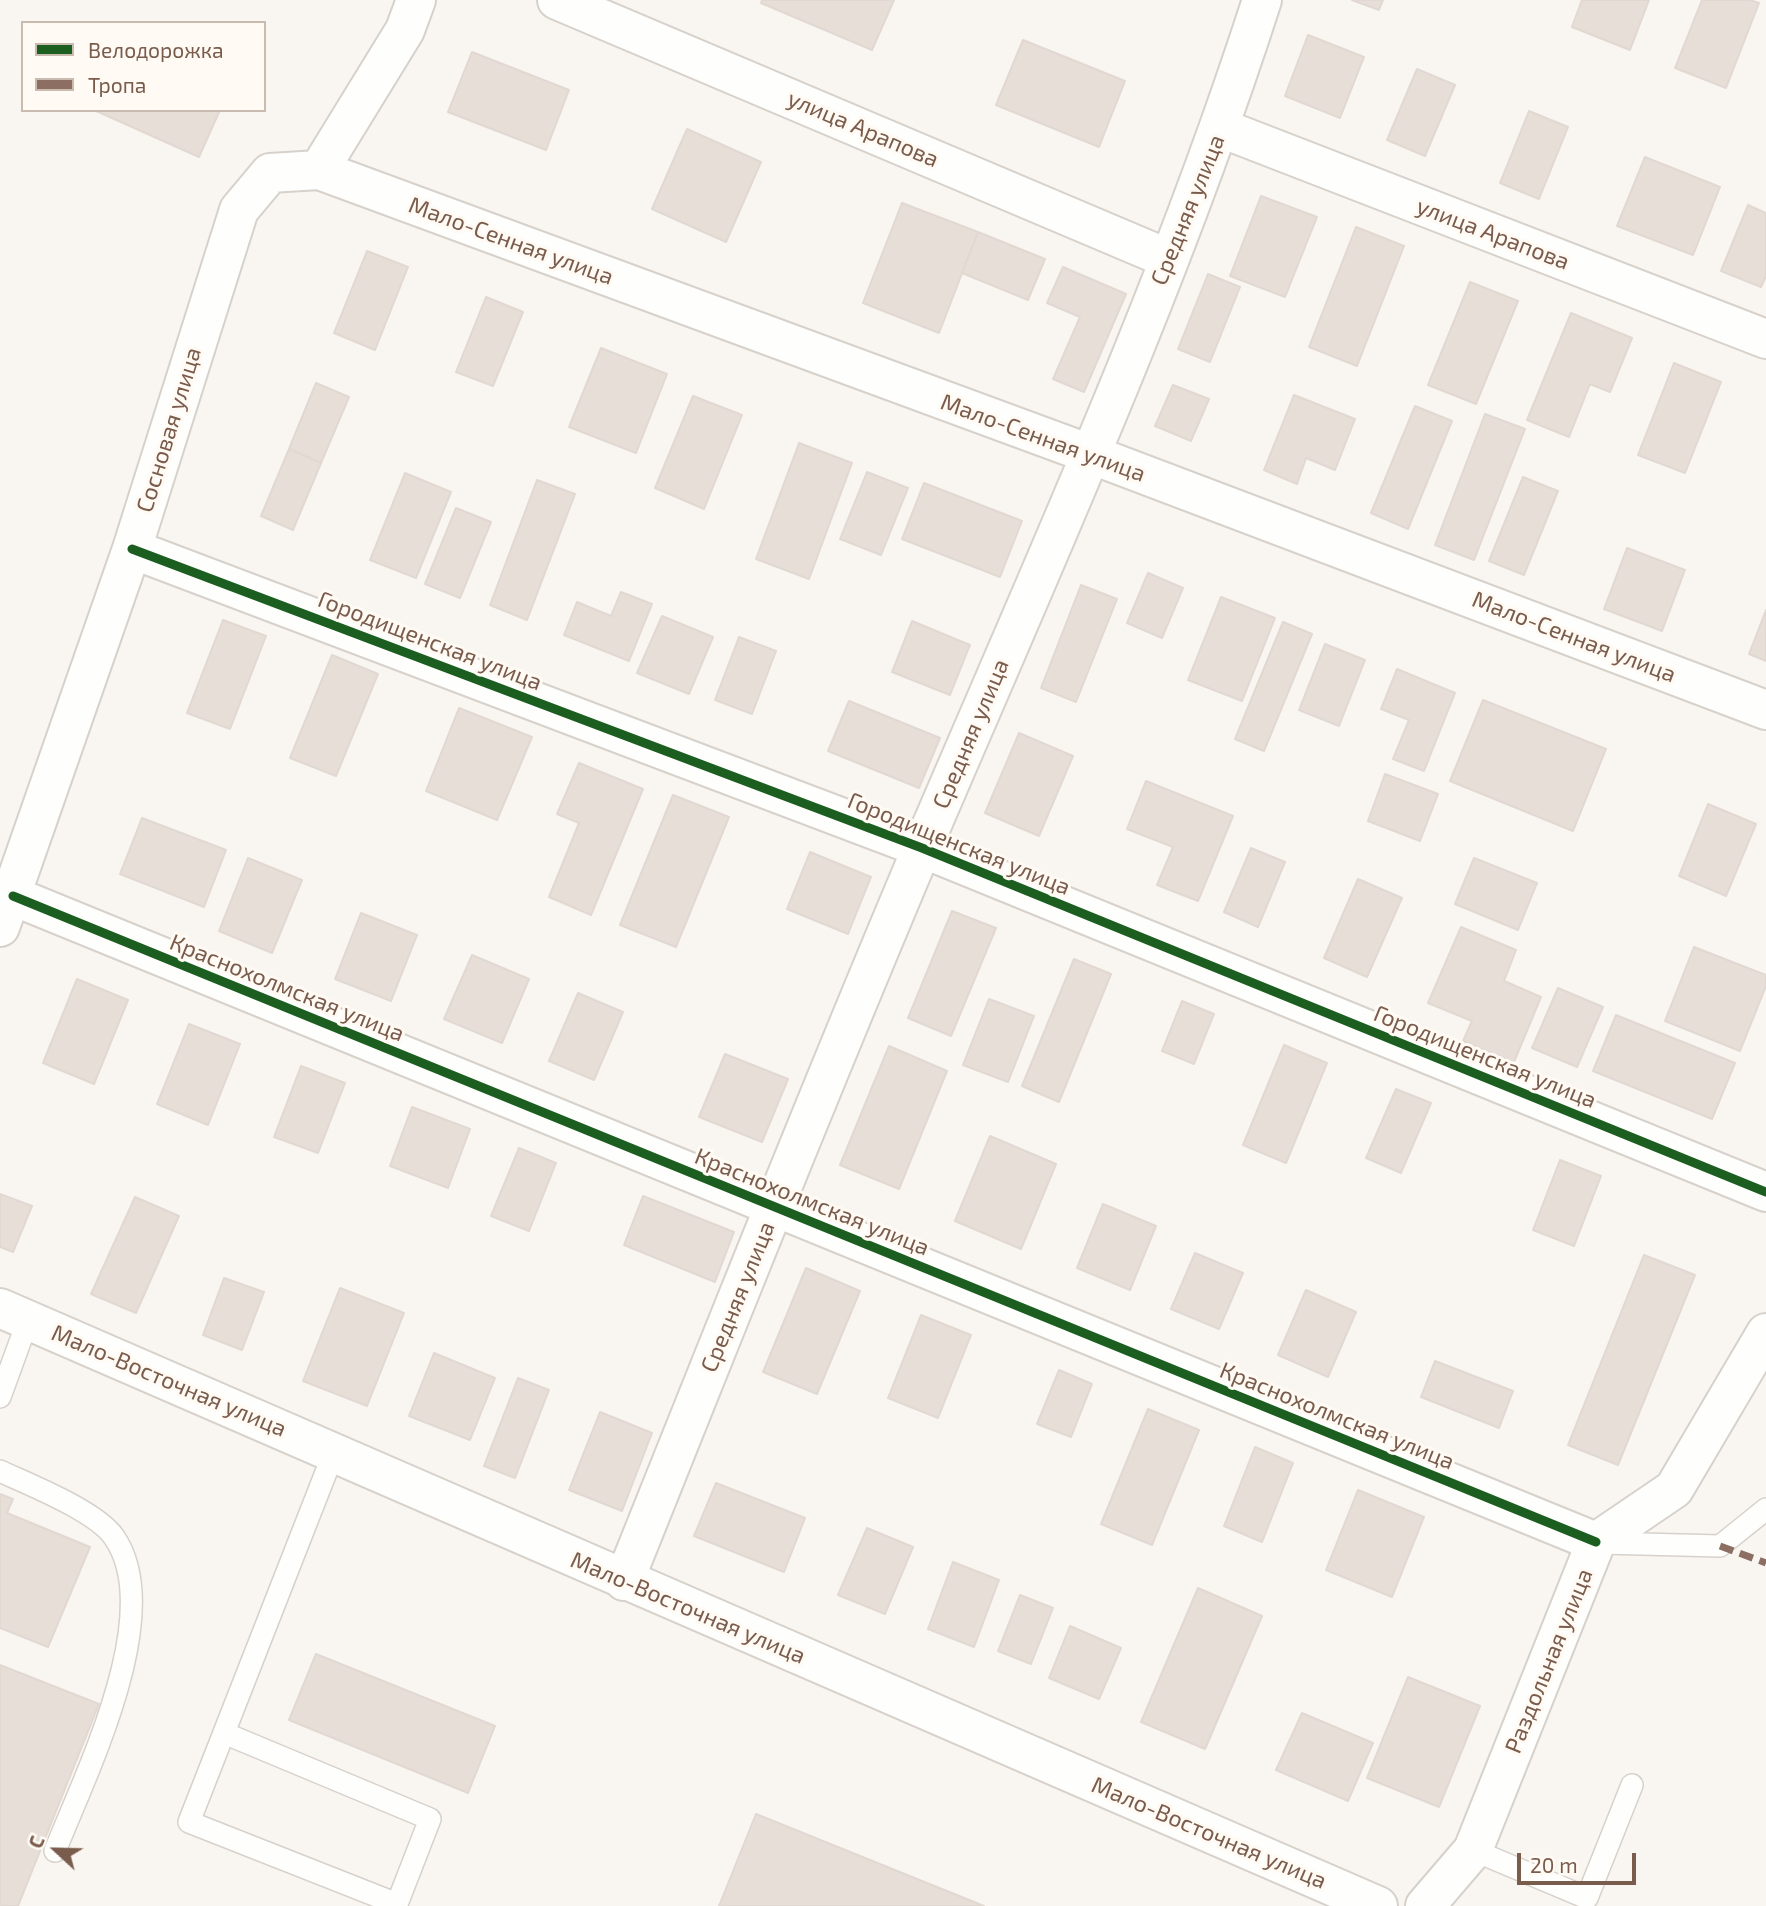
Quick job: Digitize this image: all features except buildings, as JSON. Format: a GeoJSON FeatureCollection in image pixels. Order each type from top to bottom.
{"type":"FeatureCollection","features":[{"type":"Feature","properties":{"kind":"street"},"geometry":{"type":"LineString","coordinates":[[318,170],[405,30],[416,0]]}},
{"type":"Feature","properties":{"kind":"street","name":"улица Арапова"},"geometry":{"type":"LineString","coordinates":[[557,0],[1169,258]]}},
{"type":"Feature","properties":{"kind":"street","name":"Средняя улица"},"geometry":{"type":"LineString","coordinates":[[624,1581],[922,848],[1090,454],[1221,128],[1262,0]]}},
{"type":"Feature","properties":{"kind":"street","name":"улица Арапова"},"geometry":{"type":"LineString","coordinates":[[1221,128],[1766,340]]}},
{"type":"Feature","properties":{"kind":"street","name":"Мало-Сенная улица"},"geometry":{"type":"LineString","coordinates":[[318,170],[1090,454],[1766,710]]}},
{"type":"Feature","properties":{"kind":"street","name":"Сосновая улица"},"geometry":{"type":"LineString","coordinates":[[7,912],[132,549],[240,210],[270,173],[318,170]]}},
{"type":"Feature","properties":{"kind":"street","name":"Городищенская улица"},"geometry":{"type":"LineString","coordinates":[[132,549],[922,848],[1766,1192]]}},
{"type":"Feature","properties":{"kind":"street","name":"Краснохолмская улица"},"geometry":{"type":"LineString","coordinates":[[7,912],[774,1208],[1597,1542]]}},
{"type":"Feature","properties":{"kind":"street","name":"Мало-Восточная улица"},"geometry":{"type":"LineString","coordinates":[[14,1314],[1378,1906]]}},
{"type":"Feature","properties":{"kind":"street","name":"Раздольная улица"},"geometry":{"type":"LineString","coordinates":[[1425,1906],[1473,1850],[1597,1542],[1674,1489],[1766,1332]]}},
{"type":"Feature","properties":{"kind":"lane"},"geometry":{"type":"LineString","coordinates":[[0,1397],[14,1314]]}},
{"type":"Feature","properties":{"kind":"lane"},"geometry":{"type":"LineString","coordinates":[[224,1733],[429,1819],[397,1904],[189,1822],[334,1452]]}},
{"type":"Feature","properties":{"kind":"lane"},"geometry":{"type":"LineString","coordinates":[[0,1471],[80,1510],[114,1536],[130,1573],[131,1617],[118,1691],[55,1851]]}},
{"type":"Feature","properties":{"kind":"lane"},"geometry":{"type":"LineString","coordinates":[[1597,1542],[1720,1546],[1766,1509]]}},
{"type":"Feature","properties":{"kind":"lane"},"geometry":{"type":"LineString","coordinates":[[1473,1850],[1587,1898],[1632,1785]]}},
{"type":"Feature","properties":{"kind":"marked path"},"geometry":{"type":"LineString","coordinates":[[1720,1546],[1766,1563]]}},
{"type":"Feature","properties":{"kind":"cycle path"},"geometry":{"type":"LineString","coordinates":[[132,549],[922,848],[1766,1192]]}},
{"type":"Feature","properties":{"kind":"cycle path"},"geometry":{"type":"LineString","coordinates":[[13,896],[1596,1542]]}}]}
